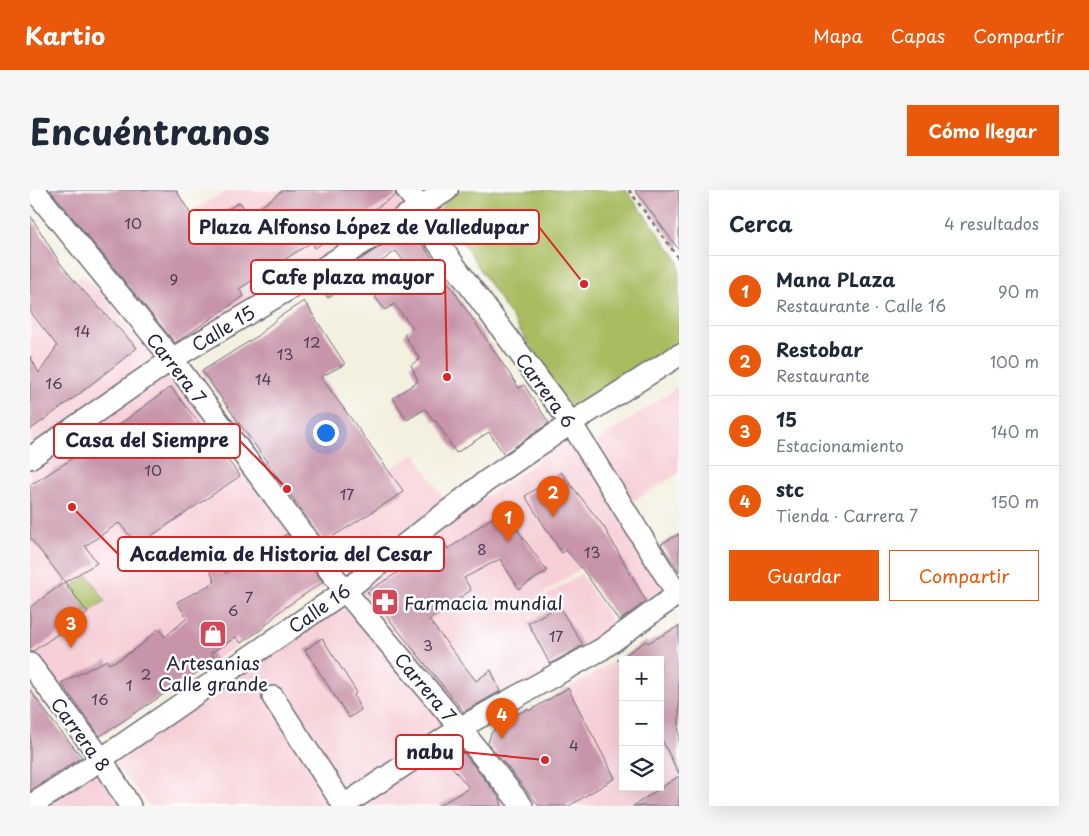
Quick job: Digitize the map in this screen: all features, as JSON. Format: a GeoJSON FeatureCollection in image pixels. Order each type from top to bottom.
{"type":"FeatureCollection","features":[{"type":"Feature","properties":{"kind":"street","name":"Carrera 7"},"geometry":{"type":"LineString","coordinates":[[34,190],[172,359],[344,591],[460,728],[522,806]]}},
{"type":"Feature","properties":{"kind":"street","name":"Carrera 6"},"geometry":{"type":"LineString","coordinates":[[407,190],[420,208],[418,216],[571,423],[679,595]]}},
{"type":"Feature","properties":{"kind":"street","name":"Calle 15"},"geometry":{"type":"LineString","coordinates":[[30,458],[172,359],[301,282],[447,190]]}},
{"type":"Feature","properties":{"kind":"street","name":"Calle 16"},"geometry":{"type":"LineString","coordinates":[[30,806],[344,591],[485,482],[571,423],[679,355]]}},
{"type":"Feature","properties":{"kind":"street"},"geometry":{"type":"LineString","coordinates":[[273,697],[343,806],[460,728],[602,649],[679,595]]}},
{"type":"Feature","properties":{"kind":"street","name":"Carrera 8"},"geometry":{"type":"LineString","coordinates":[[30,664],[101,758],[130,806]]}},
{"type":"Feature","properties":{"kind":"path"},"geometry":{"type":"LineString","coordinates":[[629,190],[679,259]]}},
{"type":"Feature","properties":{"kind":"shaded area"},"geometry":{"type":"Polygon","coordinates":[[[229,190],[399,190],[408,205],[172,356],[98,262],[229,190]]]}},
{"type":"Feature","properties":{"kind":"shaded area"},"geometry":{"type":"Polygon","coordinates":[[[84,275],[159,359],[30,450],[30,312],[84,275]]]}},
{"type":"Feature","properties":{"kind":"shaded area"},"geometry":{"type":"Polygon","coordinates":[[[171,373],[328,585],[101,736],[98,736],[30,648],[30,464],[102,414],[171,373]]]}},
{"type":"Feature","properties":{"kind":"shaded area"},"geometry":{"type":"Polygon","coordinates":[[[679,386],[679,473],[632,502],[596,442],[679,386]]]}},
{"type":"Feature","properties":{"kind":"shaded area"},"geometry":{"type":"Polygon","coordinates":[[[571,435],[672,588],[623,629],[589,576],[586,565],[517,611],[519,613],[581,574],[619,632],[465,720],[425,674],[359,590],[442,526],[523,472],[571,435]]]}},
{"type":"Feature","properties":{"kind":"shaded area"},"geometry":{"type":"Polygon","coordinates":[[[415,454],[446,502],[348,571],[323,542],[403,492],[388,470],[415,454]]]}},
{"type":"Feature","properties":{"kind":"shaded area"},"geometry":{"type":"Polygon","coordinates":[[[341,605],[375,640],[443,719],[445,729],[334,806],[261,806],[258,803],[260,806],[150,806],[114,763],[341,605]]]}},
{"type":"Feature","properties":{"kind":"shaded area"},"geometry":{"type":"Polygon","coordinates":[[[679,626],[679,806],[535,806],[487,745],[491,733],[619,659],[619,791],[664,791],[664,656],[624,656],[679,626]]]}},
{"type":"Feature","properties":{"kind":"shaded area"},"geometry":{"type":"Polygon","coordinates":[[[455,736],[520,806],[357,806],[455,736]]]}},
{"type":"Feature","properties":{"kind":"shaded area"},"geometry":{"type":"Polygon","coordinates":[[[98,769],[121,806],[41,806],[98,769]]]}},
{"type":"Feature","properties":{"kind":"green space"},"geometry":{"type":"Polygon","coordinates":[[[456,190],[626,190],[679,261],[679,355],[578,419],[440,208],[456,190]]]}},
{"type":"Feature","properties":{"kind":"green space"},"geometry":{"type":"Polygon","coordinates":[[[88,575],[105,601],[88,613],[72,587],[88,575]]]}},
{"type":"Feature","properties":{"kind":"building"},"geometry":{"type":"Polygon","coordinates":[[[50,190],[176,190],[198,226],[240,202],[249,216],[283,190],[395,190],[396,195],[315,248],[312,242],[239,289],[244,296],[175,343],[50,190]]]}},
{"type":"Feature","properties":{"kind":"building"},"geometry":{"type":"Polygon","coordinates":[[[635,190],[679,190],[679,250],[635,190]]]}},
{"type":"Feature","properties":{"kind":"building"},"geometry":{"type":"Polygon","coordinates":[[[30,215],[60,263],[137,348],[30,430],[30,356],[39,373],[57,346],[30,311],[30,215]]]}},
{"type":"Feature","properties":{"kind":"building"},"geometry":{"type":"Polygon","coordinates":[[[411,227],[519,388],[524,385],[549,423],[504,454],[489,432],[456,453],[436,421],[425,409],[407,420],[393,398],[418,381],[411,365],[420,359],[404,335],[413,328],[394,304],[385,310],[375,297],[412,273],[396,251],[328,298],[318,286],[411,227]]]}},
{"type":"Feature","properties":{"kind":"building"},"geometry":{"type":"Polygon","coordinates":[[[304,301],[345,364],[321,377],[404,492],[324,542],[202,371],[256,337],[279,317],[304,301]]]}},
{"type":"Feature","properties":{"kind":"building"},"geometry":{"type":"Polygon","coordinates":[[[171,387],[240,476],[138,545],[119,523],[85,546],[97,563],[65,582],[30,538],[30,484],[67,462],[171,387]]]}},
{"type":"Feature","properties":{"kind":"building"},"geometry":{"type":"Polygon","coordinates":[[[561,472],[604,527],[646,601],[619,621],[583,570],[566,550],[562,553],[525,496],[561,472]]]}},
{"type":"Feature","properties":{"kind":"building"},"geometry":{"type":"Polygon","coordinates":[[[503,510],[547,571],[519,589],[500,559],[464,578],[471,590],[429,620],[476,681],[491,670],[500,691],[464,712],[367,592],[444,543],[448,549],[503,510]]]}},
{"type":"Feature","properties":{"kind":"building"},"geometry":{"type":"Polygon","coordinates":[[[287,534],[323,582],[280,611],[262,629],[241,643],[236,637],[211,653],[216,660],[100,736],[61,683],[107,660],[109,664],[120,659],[142,644],[159,628],[165,637],[187,618],[177,602],[215,582],[209,568],[221,567],[226,574],[238,565],[240,568],[287,534]]]}},
{"type":"Feature","properties":{"kind":"building"},"geometry":{"type":"Polygon","coordinates":[[[679,534],[679,572],[661,544],[679,534]]]}},
{"type":"Feature","properties":{"kind":"building"},"geometry":{"type":"Polygon","coordinates":[[[65,582],[88,613],[30,652],[30,607],[65,582]]]}},
{"type":"Feature","properties":{"kind":"building"},"geometry":{"type":"Polygon","coordinates":[[[559,606],[583,645],[550,664],[528,623],[559,606]]]}},
{"type":"Feature","properties":{"kind":"building"},"geometry":{"type":"Polygon","coordinates":[[[679,626],[679,774],[664,744],[664,656],[623,656],[646,641],[648,643],[679,626]]]}},
{"type":"Feature","properties":{"kind":"building"},"geometry":{"type":"Polygon","coordinates":[[[322,638],[356,691],[354,696],[361,710],[349,718],[305,650],[322,638]]]}},
{"type":"Feature","properties":{"kind":"building"},"geometry":{"type":"Polygon","coordinates":[[[568,688],[615,778],[569,806],[539,806],[488,743],[491,733],[503,721],[528,709],[529,711],[568,688]]]}},
{"type":"Feature","properties":{"kind":"building"},"geometry":{"type":"Polygon","coordinates":[[[30,690],[82,757],[30,791],[30,690]]]}},
{"type":"Feature","properties":{"kind":"building"},"geometry":{"type":"Polygon","coordinates":[[[464,753],[500,799],[502,806],[438,806],[469,788],[448,762],[464,753]]]}},
{"type":"Feature","properties":{"kind":"building"},"geometry":{"type":"Polygon","coordinates":[[[679,776],[679,806],[633,806],[656,791],[664,791],[664,786],[679,776]]]}},
{"type":"Feature","properties":{"kind":"place","name":"Plaza Alfonso López de Valledupar"},"geometry":{"type":"Point","coordinates":[584,284]}},
{"type":"Feature","properties":{"kind":"place","name":"Cafe plaza mayor"},"geometry":{"type":"Point","coordinates":[447,377]}},
{"type":"Feature","properties":{"kind":"place","name":"Casa del Siempre"},"geometry":{"type":"Point","coordinates":[287,489]}},
{"type":"Feature","properties":{"kind":"place","name":"Academia de Historia del Cesar"},"geometry":{"type":"Point","coordinates":[72,507]}},
{"type":"Feature","properties":{"kind":"place","name":"Restobar"},"geometry":{"type":"Point","coordinates":[553,517]}},
{"type":"Feature","properties":{"kind":"place","name":"Mana PLaza"},"geometry":{"type":"Point","coordinates":[508,542]}},
{"type":"Feature","properties":{"kind":"place","name":"Farmacia mundial"},"geometry":{"type":"Point","coordinates":[385,602]}},
{"type":"Feature","properties":{"kind":"place","name":"Artesanias Calle grande"},"geometry":{"type":"Point","coordinates":[213,634]}},
{"type":"Feature","properties":{"kind":"place","name":"15"},"geometry":{"type":"Point","coordinates":[71,648]}},
{"type":"Feature","properties":{"kind":"place","name":"stc"},"geometry":{"type":"Point","coordinates":[502,739]}},
{"type":"Feature","properties":{"kind":"place","name":"nabu"},"geometry":{"type":"Point","coordinates":[545,760]}}]}
